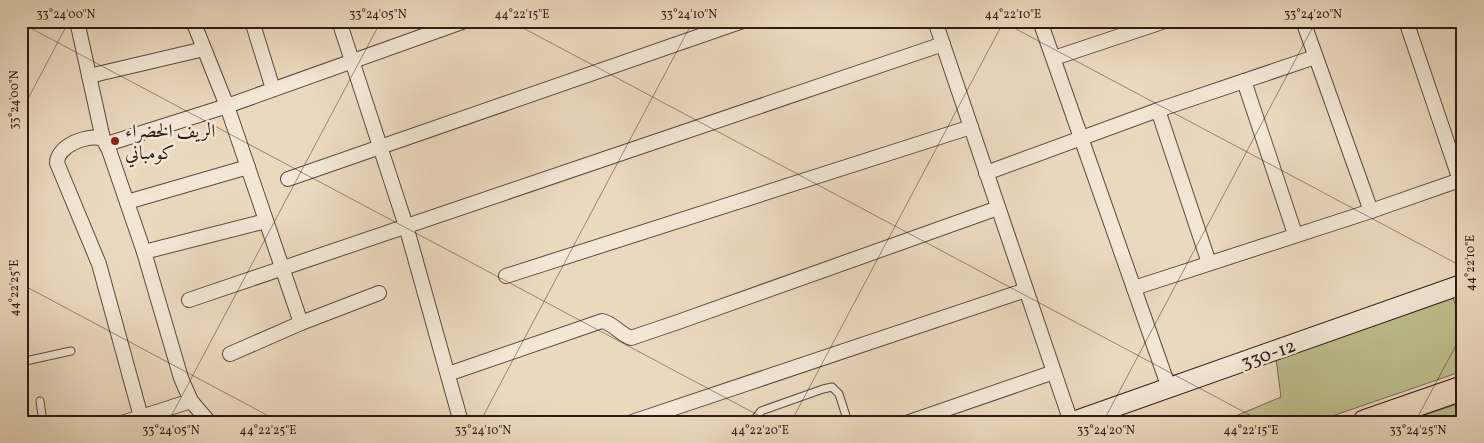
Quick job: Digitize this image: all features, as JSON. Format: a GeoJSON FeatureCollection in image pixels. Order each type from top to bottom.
{"type":"FeatureCollection","features":[{"type":"Feature","properties":{"kind":"highway"},"geometry":{"type":"LineString","coordinates":[[1365,422],[1463,388]]}},
{"type":"Feature","properties":{"kind":"street"},"geometry":{"type":"LineString","coordinates":[[77,21],[105,142],[144,252],[181,378],[191,401],[209,422]]}},
{"type":"Feature","properties":{"kind":"street"},"geometry":{"type":"LineString","coordinates":[[193,21],[227,106],[301,323]]}},
{"type":"Feature","properties":{"kind":"street"},"geometry":{"type":"LineString","coordinates":[[252,21],[273,89]]}},
{"type":"Feature","properties":{"kind":"street"},"geometry":{"type":"LineString","coordinates":[[339,21],[406,226],[462,422]]}},
{"type":"Feature","properties":{"kind":"street"},"geometry":{"type":"LineString","coordinates":[[141,417],[99,264],[57,163],[62,149],[91,137],[105,142],[227,106],[465,21]]}},
{"type":"Feature","properties":{"kind":"street"},"geometry":{"type":"LineString","coordinates":[[288,178],[743,21]]}},
{"type":"Feature","properties":{"kind":"street"},"geometry":{"type":"LineString","coordinates":[[935,21],[1072,422]]}},
{"type":"Feature","properties":{"kind":"street"},"geometry":{"type":"LineString","coordinates":[[1040,21],[1169,388]]}},
{"type":"Feature","properties":{"kind":"street"},"geometry":{"type":"LineString","coordinates":[[1054,58],[1126,27],[1165,21]]}},
{"type":"Feature","properties":{"kind":"street"},"geometry":{"type":"LineString","coordinates":[[1303,21],[1371,211]]}},
{"type":"Feature","properties":{"kind":"street"},"geometry":{"type":"LineString","coordinates":[[1134,288],[1295,234],[1461,184],[1406,21]]}},
{"type":"Feature","properties":{"kind":"street"},"geometry":{"type":"LineString","coordinates":[[189,300],[942,44]]}},
{"type":"Feature","properties":{"kind":"street"},"geometry":{"type":"LineString","coordinates":[[89,76],[204,49]]}},
{"type":"Feature","properties":{"kind":"street"},"geometry":{"type":"LineString","coordinates":[[986,173],[1158,110],[1315,57]]}},
{"type":"Feature","properties":{"kind":"street"},"geometry":{"type":"LineString","coordinates":[[1244,81],[1295,234]]}},
{"type":"Feature","properties":{"kind":"street"},"geometry":{"type":"LineString","coordinates":[[1158,110],[1209,263]]}},
{"type":"Feature","properties":{"kind":"street"},"geometry":{"type":"LineString","coordinates":[[506,276],[971,127]]}},
{"type":"Feature","properties":{"kind":"street"},"geometry":{"type":"LineString","coordinates":[[127,202],[248,167]]}},
{"type":"Feature","properties":{"kind":"street"},"geometry":{"type":"LineString","coordinates":[[448,374],[602,321],[608,322],[631,338],[998,208]]}},
{"type":"Feature","properties":{"kind":"street"},"geometry":{"type":"LineString","coordinates":[[144,252],[266,221]]}},
{"type":"Feature","properties":{"kind":"street","name":"330-12"},"geometry":{"type":"LineString","coordinates":[[1072,422],[1463,284]]}},
{"type":"Feature","properties":{"kind":"street"},"geometry":{"type":"LineString","coordinates":[[632,422],[1026,290]]}},
{"type":"Feature","properties":{"kind":"street"},"geometry":{"type":"LineString","coordinates":[[230,354],[301,323],[378,294]]}},
{"type":"Feature","properties":{"kind":"street"},"geometry":{"type":"LineString","coordinates":[[909,422],[1054,372]]}},
{"type":"Feature","properties":{"kind":"street"},"geometry":{"type":"LineString","coordinates":[[125,422],[191,401]]}},
{"type":"Feature","properties":{"kind":"lane"},"geometry":{"type":"LineString","coordinates":[[21,362],[71,351]]}},
{"type":"Feature","properties":{"kind":"lane"},"geometry":{"type":"LineString","coordinates":[[753,422],[761,411],[832,387],[839,394],[848,422]]}},
{"type":"Feature","properties":{"kind":"lane"},"geometry":{"type":"LineString","coordinates":[[40,401],[43,422]]}},
{"type":"Feature","properties":{"kind":"green space"},"geometry":{"type":"Polygon","coordinates":[[[1453,297],[1463,331],[1463,371],[1315,422],[1221,422],[1281,397],[1276,358],[1453,297]]]}},
{"type":"Feature","properties":{"kind":"green space"},"geometry":{"type":"Polygon","coordinates":[[[1463,402],[1463,422],[1404,422],[1463,402]]]}},
{"type":"Feature","properties":{"kind":"place","name":"الريف الخضراء كومباني"},"geometry":{"type":"Point","coordinates":[115,141]}}]}
